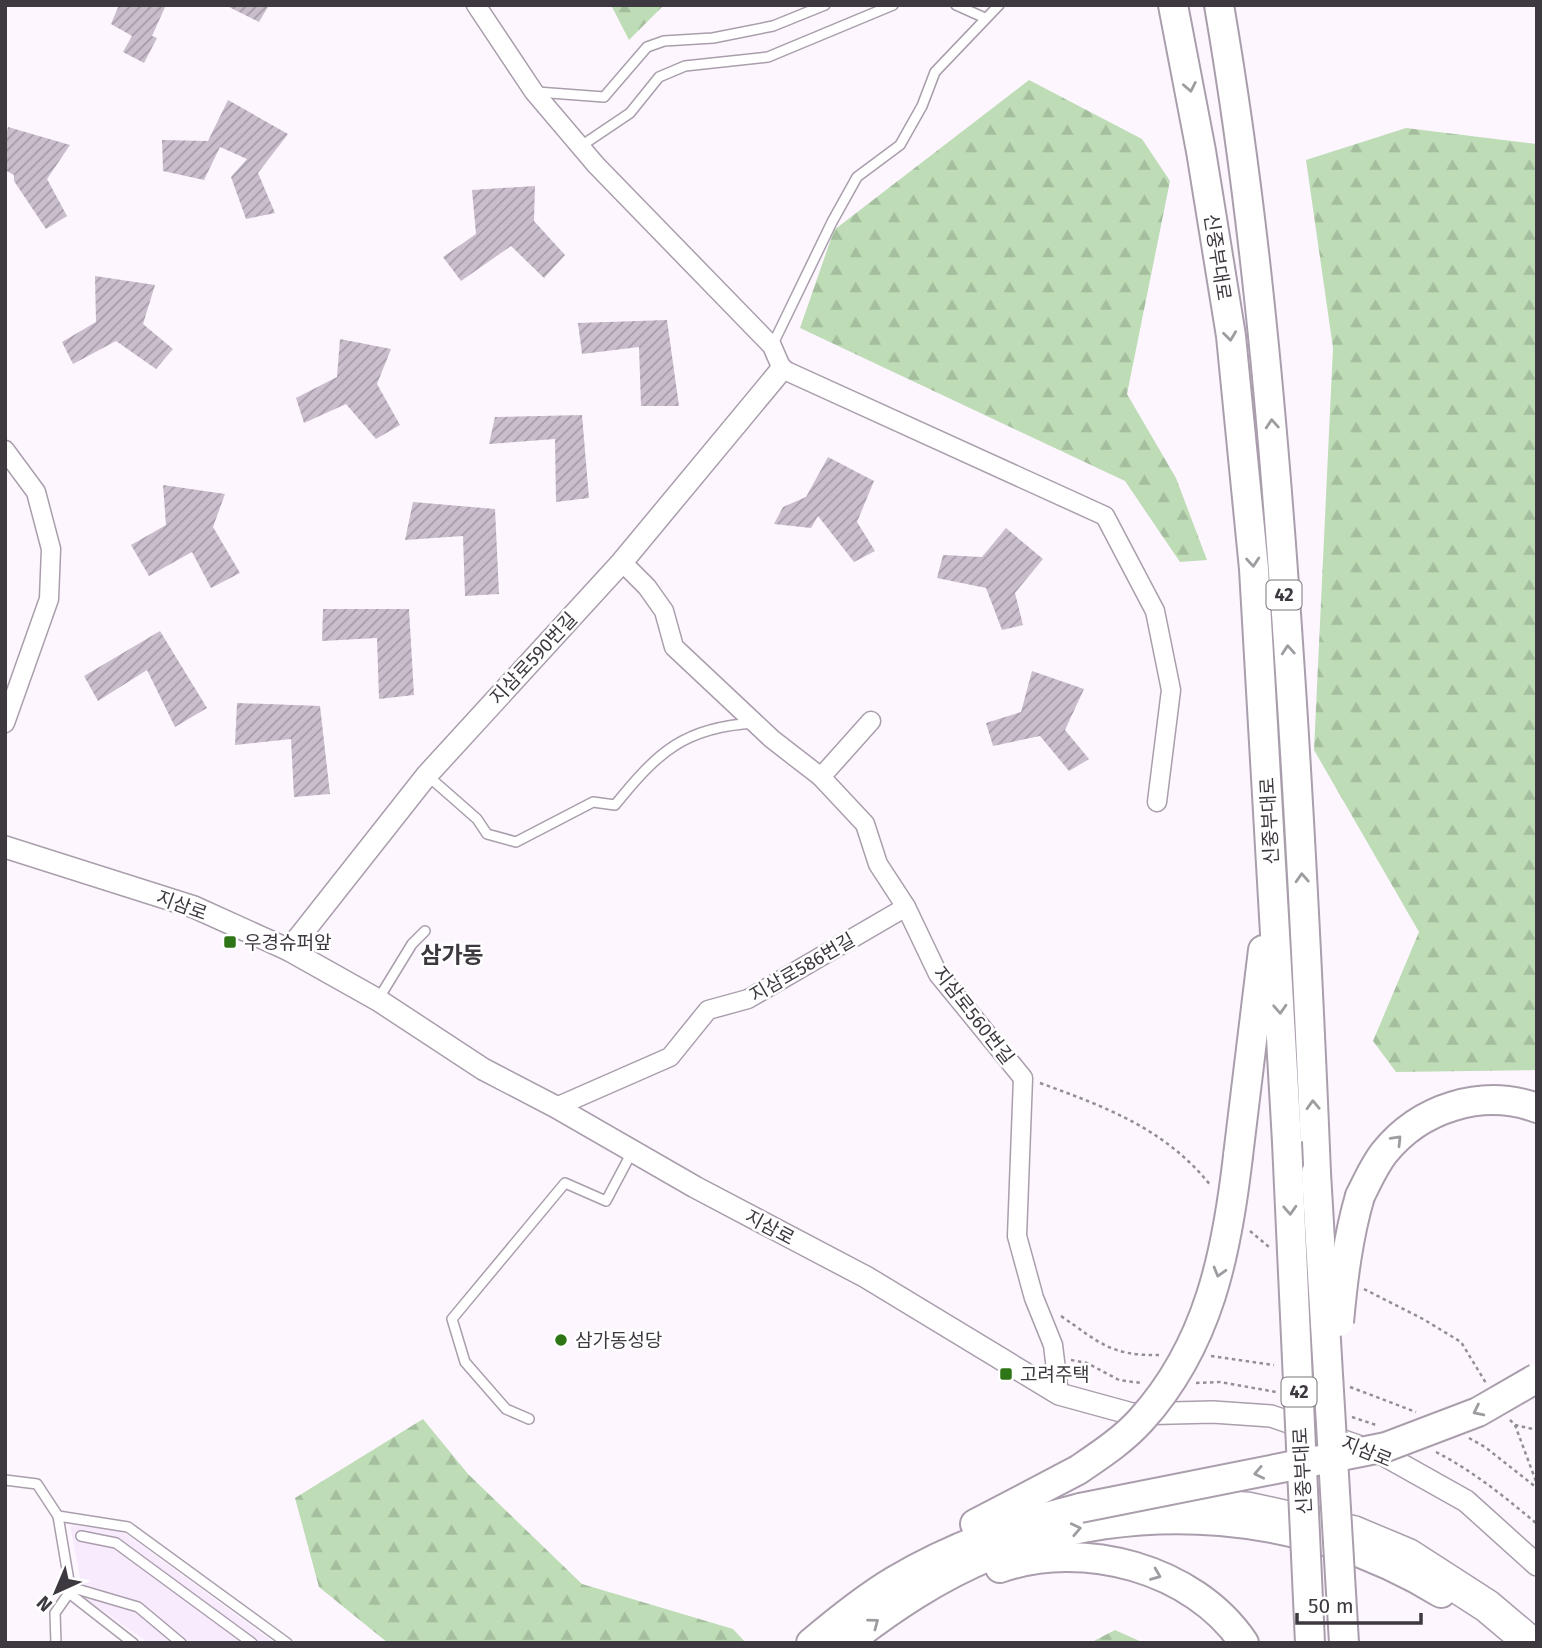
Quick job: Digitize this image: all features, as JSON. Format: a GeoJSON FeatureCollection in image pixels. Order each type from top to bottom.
{"type":"FeatureCollection","features":[{"type":"Feature","properties":{"kind":"highway","name":"신중부대로"},"geometry":{"type":"LineString","coordinates":[[1175,13],[1231,336],[1254,569],[1287,1142],[1310,1643]]}},
{"type":"Feature","properties":{"kind":"highway","name":"신중부대로"},"geometry":{"type":"LineString","coordinates":[[1220,13],[1252,221],[1270,400],[1307,946],[1316,1173],[1344,1643]]}},
{"type":"Feature","properties":{"kind":"highway"},"geometry":{"type":"LineString","coordinates":[[847,1614],[884,1579],[926,1549],[1078,1470],[1114,1445],[1140,1420],[1168,1386],[1191,1347],[1209,1305],[1222,1260],[1255,1026],[1272,867]]}},
{"type":"Feature","properties":{"kind":"highway"},"geometry":{"type":"LineString","coordinates":[[1330,1401],[1344,1270],[1353,1221],[1360,1196],[1384,1154],[1405,1131],[1426,1116],[1448,1107],[1486,1100],[1507,1101],[1537,1108]]}},
{"type":"Feature","properties":{"kind":"highway"},"geometry":{"type":"LineString","coordinates":[[811,1643],[892,1582],[932,1560],[1000,1531],[1080,1508],[1386,1447],[1478,1412],[1537,1378]]}},
{"type":"Feature","properties":{"kind":"highway"},"geometry":{"type":"LineString","coordinates":[[1080,1508],[1163,1504],[1250,1509],[1353,1532],[1408,1555],[1487,1606],[1531,1643]]}},
{"type":"Feature","properties":{"kind":"highway"},"geometry":{"type":"LineString","coordinates":[[847,1643],[901,1602],[942,1578],[991,1555],[1056,1534],[1124,1521],[1175,1519],[1275,1528],[1314,1537],[1376,1559],[1420,1580],[1453,1600],[1509,1643]]}},
{"type":"Feature","properties":{"kind":"highway"},"geometry":{"type":"LineString","coordinates":[[901,1602],[1016,1563],[1056,1556],[1103,1560],[1138,1567],[1179,1585],[1208,1605],[1238,1633],[1244,1643]]}},
{"type":"Feature","properties":{"kind":"street"},"geometry":{"type":"LineString","coordinates":[[476,5],[534,92],[596,165],[772,346],[782,369],[1105,516],[1155,611],[1171,690],[1157,802]]}},
{"type":"Feature","properties":{"kind":"street","name":"지삼로590번길"},"geometry":{"type":"LineString","coordinates":[[289,950],[427,775],[622,562],[782,369]]}},
{"type":"Feature","properties":{"kind":"street"},"geometry":{"type":"LineString","coordinates":[[5,450],[36,492],[51,549],[49,599],[5,723]]}},
{"type":"Feature","properties":{"kind":"street","name":"지삼로560번길"},"geometry":{"type":"LineString","coordinates":[[622,562],[664,611],[674,647],[755,723],[821,777],[865,824],[878,864],[906,907],[938,974],[1023,1078],[1017,1236],[1034,1298],[1053,1345],[1059,1394]]}},
{"type":"Feature","properties":{"kind":"street"},"geometry":{"type":"LineString","coordinates":[[821,777],[872,722]]}},
{"type":"Feature","properties":{"kind":"street","name":"지삼로"},"geometry":{"type":"LineString","coordinates":[[5,847],[194,907],[289,950],[378,1000],[484,1069],[695,1187],[866,1277],[1059,1394],[1132,1413],[1213,1412],[1271,1416],[1384,1455],[1466,1501],[1537,1565]]}},
{"type":"Feature","properties":{"kind":"street","name":"지삼로586번길"},"geometry":{"type":"LineString","coordinates":[[556,1107],[670,1058],[708,1010],[748,999],[906,907]]}},
{"type":"Feature","properties":{"kind":"lane"},"geometry":{"type":"LineString","coordinates":[[534,92],[604,97],[647,47],[664,41],[713,38],[773,26],[825,5]]}},
{"type":"Feature","properties":{"kind":"lane"},"geometry":{"type":"LineString","coordinates":[[581,146],[630,113],[659,77],[685,66],[768,57],[893,5]]}},
{"type":"Feature","properties":{"kind":"lane"},"geometry":{"type":"LineString","coordinates":[[956,5],[985,18]]}},
{"type":"Feature","properties":{"kind":"lane"},"geometry":{"type":"LineString","coordinates":[[772,346],[832,222],[857,177],[900,145],[922,106],[935,72],[999,5]]}},
{"type":"Feature","properties":{"kind":"lane"},"geometry":{"type":"LineString","coordinates":[[427,775],[477,819],[487,834],[516,842],[593,802],[615,805],[644,769],[682,740],[723,724],[755,723]]}},
{"type":"Feature","properties":{"kind":"lane"},"geometry":{"type":"LineString","coordinates":[[378,1000],[412,944],[425,931]]}},
{"type":"Feature","properties":{"kind":"lane"},"geometry":{"type":"LineString","coordinates":[[529,1419],[506,1409],[465,1362],[452,1319],[565,1184],[606,1201],[632,1151]]}},
{"type":"Feature","properties":{"kind":"lane"},"geometry":{"type":"LineString","coordinates":[[5,1480],[37,1483],[58,1516],[69,1590],[55,1613],[57,1643]]}},
{"type":"Feature","properties":{"kind":"lane"},"geometry":{"type":"LineString","coordinates":[[58,1516],[128,1527],[287,1643]]}},
{"type":"Feature","properties":{"kind":"lane"},"geometry":{"type":"LineString","coordinates":[[81,1536],[116,1544],[252,1643]]}},
{"type":"Feature","properties":{"kind":"lane"},"geometry":{"type":"LineString","coordinates":[[69,1590],[133,1643]]}},
{"type":"Feature","properties":{"kind":"lane"},"geometry":{"type":"LineString","coordinates":[[69,1590],[138,1607],[181,1643]]}},
{"type":"Feature","properties":{"kind":"path"},"geometry":{"type":"LineString","coordinates":[[1515,1425],[1537,1484]]}},
{"type":"Feature","properties":{"kind":"shaded area"},"geometry":{"type":"Polygon","coordinates":[[[70,1525],[122,1531],[274,1643],[149,1643],[84,1598],[70,1525]]]}},
{"type":"Feature","properties":{"kind":"green space"},"geometry":{"type":"Polygon","coordinates":[[[611,5],[664,5],[629,40],[611,5]]]}},
{"type":"Feature","properties":{"kind":"green space"},"geometry":{"type":"Polygon","coordinates":[[[1029,80],[1142,139],[1170,181],[1127,394],[1176,478],[1207,560],[1180,562],[1125,481],[800,328],[834,230],[1029,80]]]}},
{"type":"Feature","properties":{"kind":"green space"},"geometry":{"type":"Polygon","coordinates":[[[1406,128],[1537,144],[1537,1070],[1396,1072],[1373,1041],[1419,932],[1314,750],[1333,348],[1306,160],[1406,128]]]}},
{"type":"Feature","properties":{"kind":"green space"},"geometry":{"type":"Polygon","coordinates":[[[423,1419],[468,1474],[582,1584],[733,1629],[746,1643],[388,1643],[319,1587],[295,1498],[423,1419]]]}},
{"type":"Feature","properties":{"kind":"green space"},"geometry":{"type":"Polygon","coordinates":[[[1115,1630],[1144,1643],[1090,1643],[1115,1630]]]}},
{"type":"Feature","properties":{"kind":"building"},"geometry":{"type":"Polygon","coordinates":[[[119,5],[166,5],[152,36],[157,38],[144,63],[123,52],[132,36],[111,24],[119,5]]]}},
{"type":"Feature","properties":{"kind":"building"},"geometry":{"type":"Polygon","coordinates":[[[225,5],[269,5],[259,22],[225,5]]]}},
{"type":"Feature","properties":{"kind":"building"},"geometry":{"type":"Polygon","coordinates":[[[228,100],[288,134],[258,173],[275,213],[246,219],[231,177],[247,159],[220,147],[204,180],[163,171],[162,140],[208,141],[228,100]]]}},
{"type":"Feature","properties":{"kind":"building"},"geometry":{"type":"Polygon","coordinates":[[[8,127],[70,145],[47,179],[67,216],[46,229],[14,181],[14,175],[5,170],[8,127]]]}},
{"type":"Feature","properties":{"kind":"building"},"geometry":{"type":"Polygon","coordinates":[[[535,186],[534,221],[565,255],[544,278],[511,246],[461,281],[443,257],[476,234],[472,190],[535,186]]]}},
{"type":"Feature","properties":{"kind":"building"},"geometry":{"type":"Polygon","coordinates":[[[95,276],[155,285],[143,324],[173,349],[156,369],[116,341],[73,364],[62,342],[96,322],[95,276]]]}},
{"type":"Feature","properties":{"kind":"building"},"geometry":{"type":"Polygon","coordinates":[[[667,320],[679,406],[641,406],[639,347],[582,354],[578,323],[667,320]]]}},
{"type":"Feature","properties":{"kind":"building"},"geometry":{"type":"Polygon","coordinates":[[[340,339],[391,349],[377,384],[400,425],[376,439],[346,404],[304,423],[296,398],[337,377],[340,339]]]}},
{"type":"Feature","properties":{"kind":"building"},"geometry":{"type":"Polygon","coordinates":[[[582,415],[589,498],[556,502],[555,439],[489,444],[495,417],[582,415]]]}},
{"type":"Feature","properties":{"kind":"building"},"geometry":{"type":"Polygon","coordinates":[[[828,457],[874,481],[857,522],[875,551],[854,562],[818,516],[811,528],[774,524],[783,507],[806,497],[828,457]]]}},
{"type":"Feature","properties":{"kind":"building"},"geometry":{"type":"Polygon","coordinates":[[[163,485],[225,494],[213,527],[240,573],[211,588],[192,552],[149,576],[131,545],[166,525],[163,485]]]}},
{"type":"Feature","properties":{"kind":"building"},"geometry":{"type":"Polygon","coordinates":[[[413,502],[495,509],[499,594],[465,596],[463,536],[405,540],[413,502]]]}},
{"type":"Feature","properties":{"kind":"building"},"geometry":{"type":"Polygon","coordinates":[[[1006,528],[1043,559],[1015,593],[1023,625],[1002,630],[986,588],[937,578],[943,555],[982,557],[1006,528]]]}},
{"type":"Feature","properties":{"kind":"building"},"geometry":{"type":"Polygon","coordinates":[[[323,609],[409,609],[414,695],[379,699],[377,638],[322,641],[323,609]]]}},
{"type":"Feature","properties":{"kind":"building"},"geometry":{"type":"Polygon","coordinates":[[[160,631],[207,708],[175,727],[147,670],[98,701],[84,676],[160,631]]]}},
{"type":"Feature","properties":{"kind":"building"},"geometry":{"type":"Polygon","coordinates":[[[1032,671],[1084,689],[1065,730],[1089,759],[1069,771],[1040,736],[993,746],[986,723],[1021,712],[1032,671]]]}},
{"type":"Feature","properties":{"kind":"building"},"geometry":{"type":"Polygon","coordinates":[[[237,703],[320,706],[330,794],[294,797],[291,739],[235,745],[237,703]]]}},
{"type":"Feature","properties":{"kind":"place","name":"우경슈퍼앞"},"geometry":{"type":"Point","coordinates":[230,942]}},
{"type":"Feature","properties":{"kind":"place","name":"삼가동성당"},"geometry":{"type":"Point","coordinates":[561,1340]}},
{"type":"Feature","properties":{"kind":"place","name":"고려주택"},"geometry":{"type":"Point","coordinates":[1006,1374]}},
{"type":"Feature","properties":{"kind":"district","name":"삼가동"},"geometry":{"type":"Point","coordinates":[452,955]}}]}
